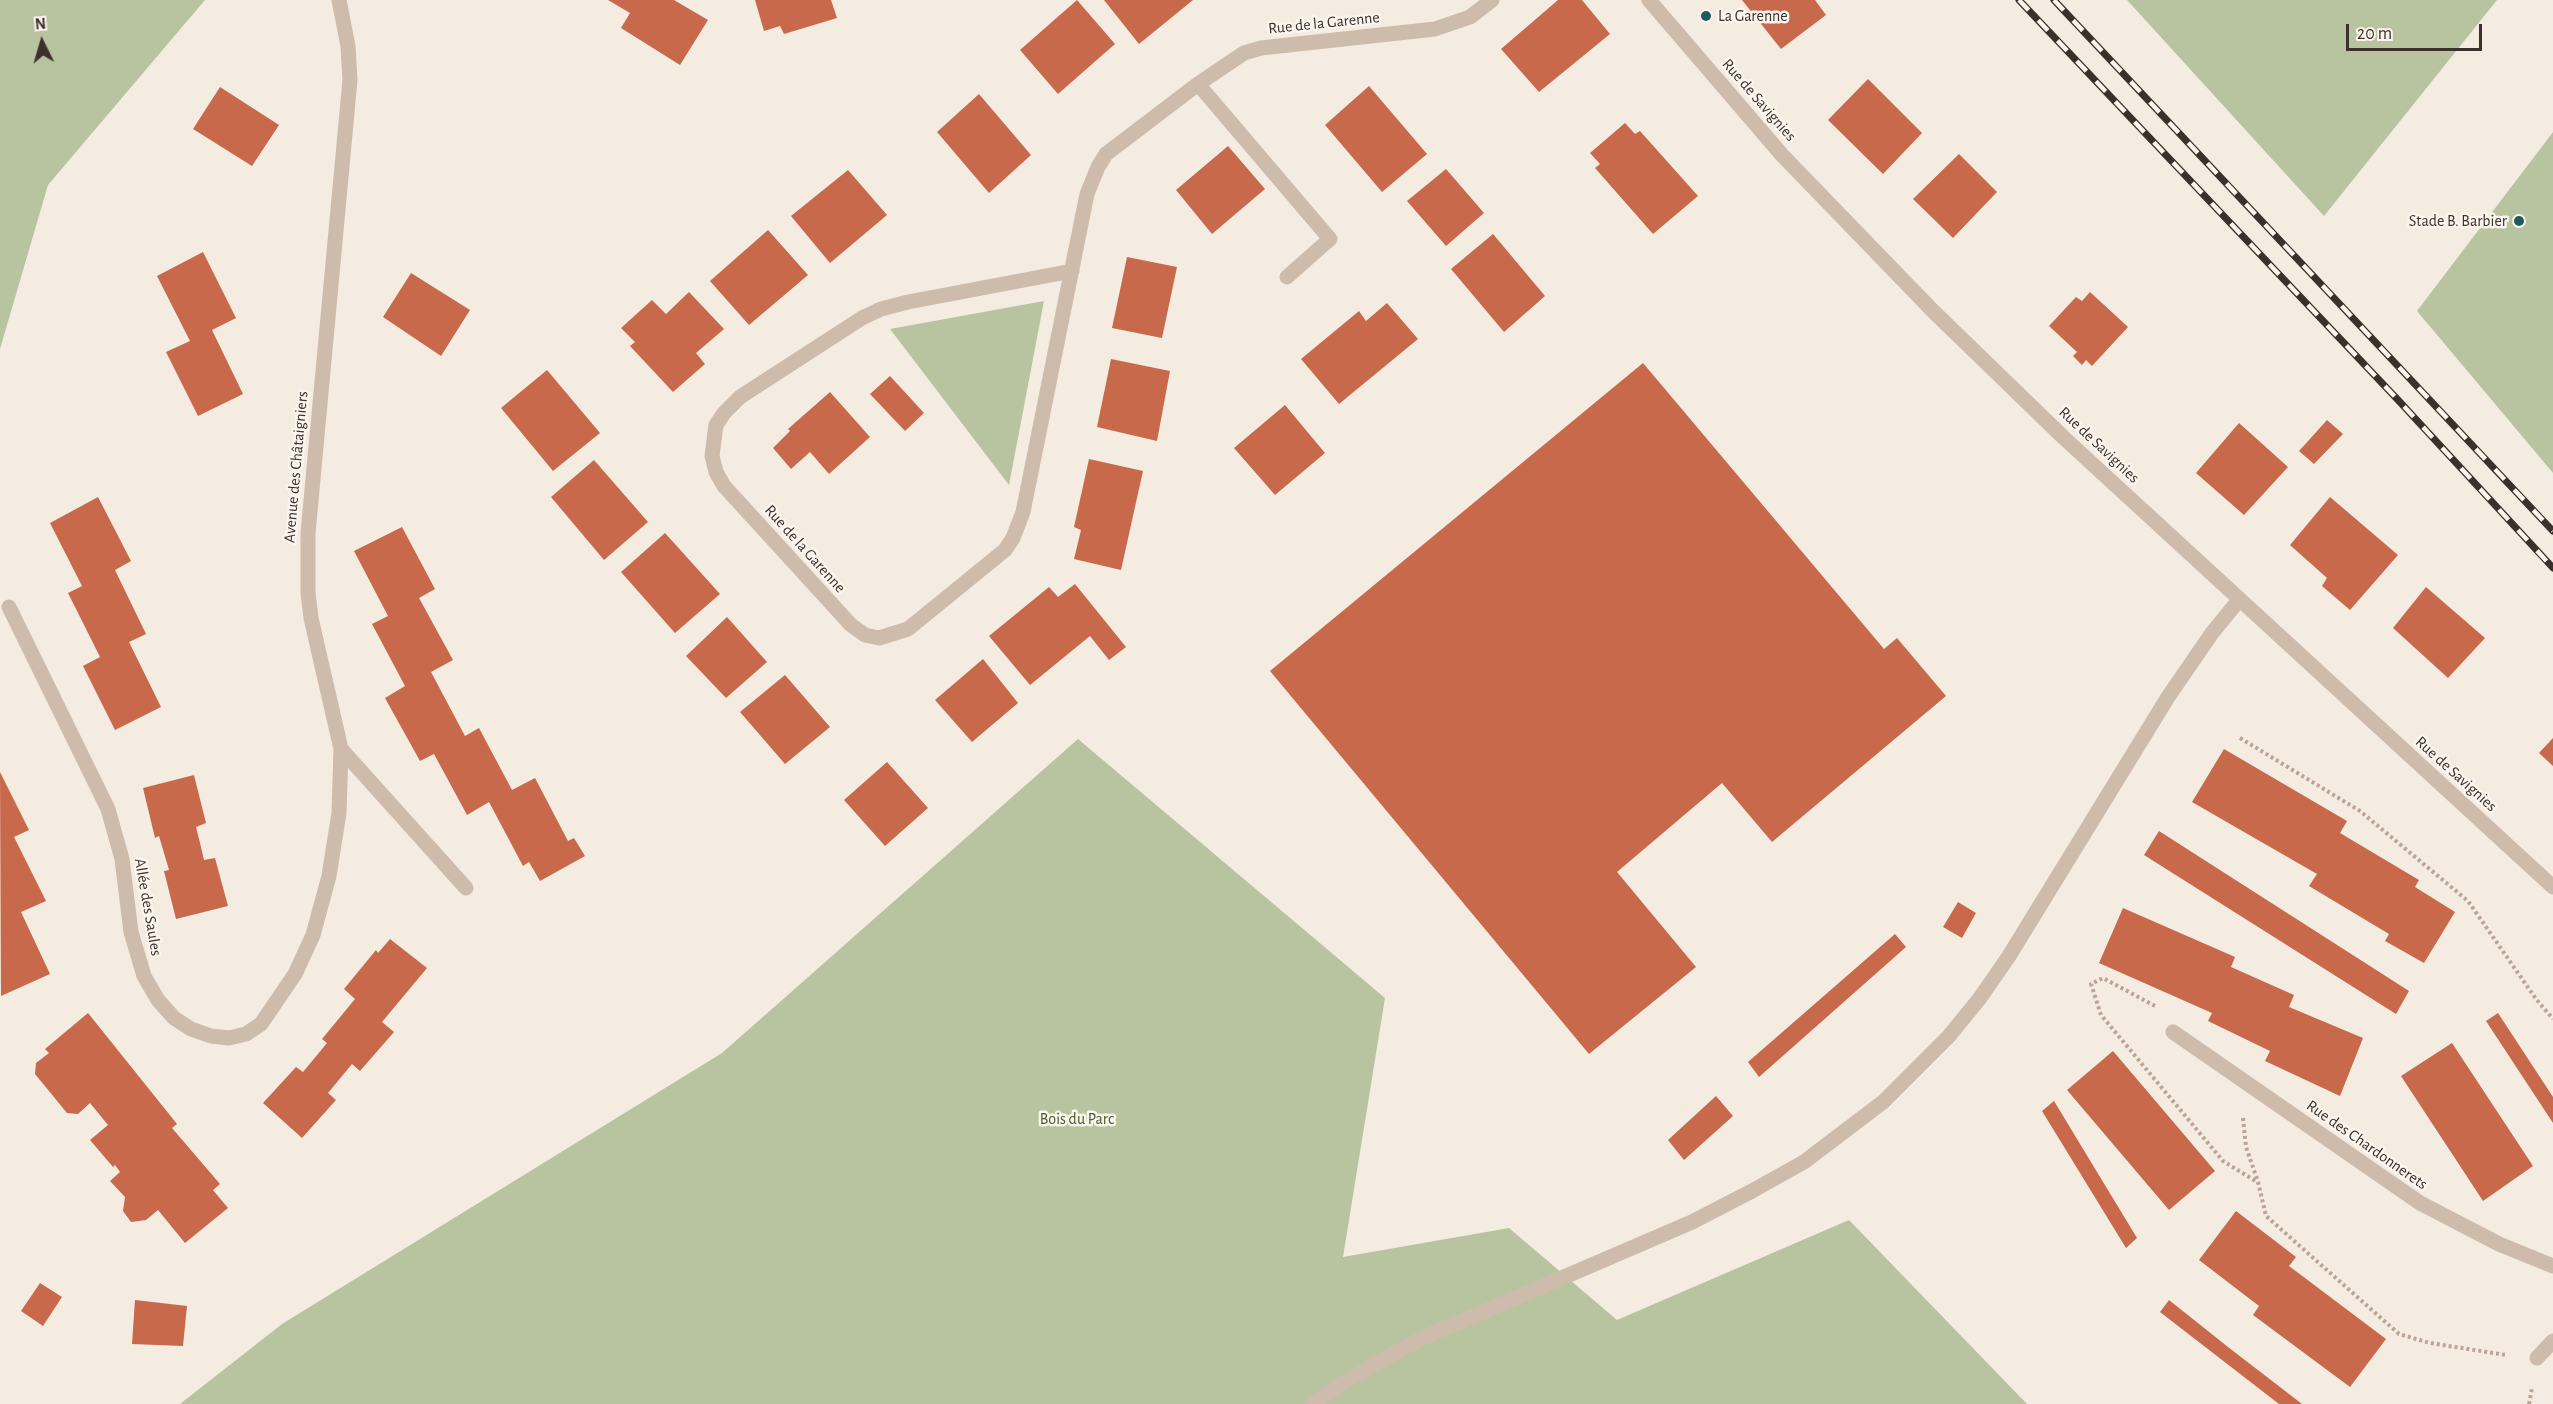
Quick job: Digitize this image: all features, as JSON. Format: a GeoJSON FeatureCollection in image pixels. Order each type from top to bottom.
{"type":"FeatureCollection","features":[{"type":"Feature","properties":{"kind":"street","name":"Avenue des Châtaigniers"},"geometry":{"type":"LineString","coordinates":[[339,0],[348,46],[350,80],[307,565],[311,618],[341,749],[466,888]]}},
{"type":"Feature","properties":{"kind":"street","name":"Rue de la Garenne"},"geometry":{"type":"LineString","coordinates":[[1071,271],[881,309],[862,318],[740,397],[724,412],[716,426],[712,456],[716,472],[724,486],[851,626],[865,635],[879,638],[908,629],[1005,550],[1013,538],[1023,512],[1087,194],[1098,166],[1106,154],[1198,84],[1244,53],[1261,48],[1435,29],[1470,17],[1492,0]]}},
{"type":"Feature","properties":{"kind":"street","name":"Rue de Savignies"},"geometry":{"type":"LineString","coordinates":[[1649,0],[1782,155],[1933,311],[2063,437],[2553,887]]}},
{"type":"Feature","properties":{"kind":"street"},"geometry":{"type":"LineString","coordinates":[[1198,84],[1330,239],[1287,277]]}},
{"type":"Feature","properties":{"kind":"street"},"geometry":{"type":"LineString","coordinates":[[1312,1404],[1349,1379],[1420,1340],[1692,1222],[1752,1191],[1804,1162],[1883,1102],[1949,1036],[1980,998],[2009,956],[2168,697],[2212,633],[2239,600]]}},
{"type":"Feature","properties":{"kind":"street","name":"Allée des Saules"},"geometry":{"type":"LineString","coordinates":[[9,607],[108,809],[122,859],[131,932],[144,976],[158,1000],[174,1018],[191,1029],[211,1036],[229,1038],[246,1034],[261,1024],[295,974],[313,935],[329,876],[339,813],[341,749]]}},
{"type":"Feature","properties":{"kind":"street","name":"Rue des Chardonnerets"},"geometry":{"type":"LineString","coordinates":[[2173,1032],[2420,1203],[2499,1244],[2553,1266]]}},
{"type":"Feature","properties":{"kind":"street"},"geometry":{"type":"LineString","coordinates":[[2537,1358],[2553,1341]]}},
{"type":"Feature","properties":{"kind":"path"},"geometry":{"type":"LineString","coordinates":[[2240,738],[2360,811],[2468,901],[2536,999],[2553,1019]]}},
{"type":"Feature","properties":{"kind":"path"},"geometry":{"type":"LineString","coordinates":[[2256,1090],[2242,1121],[2246,1147],[2266,1216],[2399,1334],[2482,1353],[2537,1358]]}},
{"type":"Feature","properties":{"kind":"path"},"geometry":{"type":"LineString","coordinates":[[2223,1161],[2258,1182]]}},
{"type":"Feature","properties":{"kind":"green space"},"geometry":{"type":"Polygon","coordinates":[[[0,0],[205,0],[48,185],[0,349],[0,0]]]}},
{"type":"Feature","properties":{"kind":"green space"},"geometry":{"type":"Polygon","coordinates":[[[2127,0],[2497,0],[2324,216],[2127,0]]]}},
{"type":"Feature","properties":{"kind":"green space","name":"Stade B. Barbier"},"geometry":{"type":"Polygon","coordinates":[[[2553,132],[2553,473],[2417,311],[2553,132]]]}},
{"type":"Feature","properties":{"kind":"green space"},"geometry":{"type":"Polygon","coordinates":[[[1044,301],[1009,485],[890,329],[1044,301]]]}},
{"type":"Feature","properties":{"kind":"green space","name":"Bois du Parc"},"geometry":{"type":"Polygon","coordinates":[[[1078,739],[1385,998],[1343,1257],[1509,1228],[1617,1320],[1849,1220],[2027,1404],[180,1404],[282,1324],[722,1053],[1078,739]]]}},
{"type":"Feature","properties":{"kind":"building"},"geometry":{"type":"Polygon","coordinates":[[[608,0],[674,0],[708,20],[680,65],[621,28],[630,13],[608,0]]]}},
{"type":"Feature","properties":{"kind":"building"},"geometry":{"type":"Polygon","coordinates":[[[755,0],[831,0],[837,18],[784,34],[780,26],[764,31],[755,0]]]}},
{"type":"Feature","properties":{"kind":"building"},"geometry":{"type":"Polygon","coordinates":[[[1077,0],[1115,44],[1058,94],[1020,50],[1077,0]]]}},
{"type":"Feature","properties":{"kind":"building"},"geometry":{"type":"Polygon","coordinates":[[[1104,0],[1193,0],[1139,44],[1104,0]]]}},
{"type":"Feature","properties":{"kind":"building"},"geometry":{"type":"Polygon","coordinates":[[[1558,0],[1582,0],[1610,34],[1539,92],[1501,49],[1558,0]]]}},
{"type":"Feature","properties":{"kind":"building"},"geometry":{"type":"Polygon","coordinates":[[[1742,0],[1815,0],[1826,15],[1781,49],[1742,0]]]}},
{"type":"Feature","properties":{"kind":"building"},"geometry":{"type":"Polygon","coordinates":[[[1868,79],[1922,133],[1883,174],[1828,120],[1868,79]]]}},
{"type":"Feature","properties":{"kind":"building"},"geometry":{"type":"Polygon","coordinates":[[[1369,86],[1427,154],[1382,192],[1325,125],[1369,86]]]}},
{"type":"Feature","properties":{"kind":"building"},"geometry":{"type":"Polygon","coordinates":[[[220,87],[279,125],[252,166],[193,129],[220,87]]]}},
{"type":"Feature","properties":{"kind":"building"},"geometry":{"type":"Polygon","coordinates":[[[979,94],[1031,155],[989,193],[937,132],[979,94]]]}},
{"type":"Feature","properties":{"kind":"building"},"geometry":{"type":"Polygon","coordinates":[[[1625,123],[1635,134],[1640,131],[1698,196],[1653,234],[1595,168],[1600,164],[1590,153],[1625,123]]]}},
{"type":"Feature","properties":{"kind":"building"},"geometry":{"type":"Polygon","coordinates":[[[1228,146],[1265,189],[1212,234],[1176,190],[1228,146]]]}},
{"type":"Feature","properties":{"kind":"building"},"geometry":{"type":"Polygon","coordinates":[[[1959,154],[1997,192],[1953,238],[1913,199],[1959,154]]]}},
{"type":"Feature","properties":{"kind":"building"},"geometry":{"type":"Polygon","coordinates":[[[1446,169],[1484,213],[1446,246],[1407,201],[1446,169]]]}},
{"type":"Feature","properties":{"kind":"building"},"geometry":{"type":"Polygon","coordinates":[[[848,170],[887,215],[830,263],[791,216],[848,170]]]}},
{"type":"Feature","properties":{"kind":"building"},"geometry":{"type":"Polygon","coordinates":[[[768,230],[808,275],[749,325],[710,281],[768,230]]]}},
{"type":"Feature","properties":{"kind":"building"},"geometry":{"type":"Polygon","coordinates":[[[1493,234],[1545,296],[1504,332],[1451,269],[1493,234]]]}},
{"type":"Feature","properties":{"kind":"building"},"geometry":{"type":"Polygon","coordinates":[[[203,252],[236,318],[212,330],[243,394],[198,416],[166,352],[190,341],[157,276],[203,252]]]}},
{"type":"Feature","properties":{"kind":"building"},"geometry":{"type":"Polygon","coordinates":[[[1127,257],[1177,267],[1162,338],[1112,328],[1127,257]]]}},
{"type":"Feature","properties":{"kind":"building"},"geometry":{"type":"Polygon","coordinates":[[[411,273],[470,310],[441,356],[383,317],[411,273]]]}},
{"type":"Feature","properties":{"kind":"building"},"geometry":{"type":"Polygon","coordinates":[[[689,292],[724,329],[696,353],[705,364],[673,392],[630,346],[635,342],[621,328],[652,300],[666,314],[689,292]]]}},
{"type":"Feature","properties":{"kind":"building"},"geometry":{"type":"Polygon","coordinates":[[[2090,292],[2128,327],[2092,366],[2086,360],[2082,365],[2073,356],[2077,352],[2049,326],[2076,297],[2082,301],[2090,292]]]}},
{"type":"Feature","properties":{"kind":"building"},"geometry":{"type":"Polygon","coordinates":[[[1387,303],[1418,339],[1339,404],[1301,359],[1359,311],[1366,321],[1387,303]]]}},
{"type":"Feature","properties":{"kind":"building"},"geometry":{"type":"Polygon","coordinates":[[[1111,359],[1170,371],[1157,441],[1097,427],[1111,359]]]}},
{"type":"Feature","properties":{"kind":"building"},"geometry":{"type":"Polygon","coordinates":[[[1643,363],[1884,649],[1897,638],[1946,696],[1772,842],[1722,783],[1617,872],[1696,967],[1589,1054],[1270,671],[1643,363]]]}},
{"type":"Feature","properties":{"kind":"building"},"geometry":{"type":"Polygon","coordinates":[[[547,370],[600,433],[553,471],[501,408],[547,370]]]}},
{"type":"Feature","properties":{"kind":"building"},"geometry":{"type":"Polygon","coordinates":[[[890,376],[924,413],[905,431],[870,394],[890,376]]]}},
{"type":"Feature","properties":{"kind":"building"},"geometry":{"type":"Polygon","coordinates":[[[830,392],[870,437],[829,474],[810,452],[791,469],[773,448],[790,431],[788,429],[830,392]]]}},
{"type":"Feature","properties":{"kind":"building"},"geometry":{"type":"Polygon","coordinates":[[[1285,405],[1325,453],[1275,495],[1234,448],[1285,405]]]}},
{"type":"Feature","properties":{"kind":"building"},"geometry":{"type":"Polygon","coordinates":[[[2327,420],[2343,434],[2314,464],[2299,451],[2327,420]]]}},
{"type":"Feature","properties":{"kind":"building"},"geometry":{"type":"Polygon","coordinates":[[[2239,423],[2288,467],[2244,515],[2196,473],[2239,423]]]}},
{"type":"Feature","properties":{"kind":"building"},"geometry":{"type":"Polygon","coordinates":[[[1089,459],[1143,471],[1121,570],[1074,559],[1081,530],[1074,527],[1089,459]]]}},
{"type":"Feature","properties":{"kind":"building"},"geometry":{"type":"Polygon","coordinates":[[[594,460],[648,522],[604,560],[551,497],[594,460]]]}},
{"type":"Feature","properties":{"kind":"building"},"geometry":{"type":"Polygon","coordinates":[[[98,497],[131,561],[115,570],[146,634],[129,642],[161,707],[115,730],[83,666],[100,657],[68,593],[82,586],[50,523],[98,497]]]}},
{"type":"Feature","properties":{"kind":"building"},"geometry":{"type":"Polygon","coordinates":[[[2330,497],[2398,555],[2350,610],[2322,586],[2327,578],[2290,545],[2330,497]]]}},
{"type":"Feature","properties":{"kind":"building"},"geometry":{"type":"Polygon","coordinates":[[[402,527],[435,589],[419,598],[453,660],[431,672],[465,736],[479,728],[512,790],[535,778],[568,841],[574,838],[585,856],[540,881],[529,862],[523,866],[489,802],[467,815],[434,754],[420,761],[385,698],[405,686],[372,624],[388,616],[354,551],[402,527]]]}},
{"type":"Feature","properties":{"kind":"building"},"geometry":{"type":"Polygon","coordinates":[[[665,533],[720,594],[675,633],[621,572],[665,533]]]}},
{"type":"Feature","properties":{"kind":"building"},"geometry":{"type":"Polygon","coordinates":[[[1075,584],[1126,647],[1109,660],[1090,636],[1030,685],[989,636],[1049,587],[1058,597],[1075,584]]]}},
{"type":"Feature","properties":{"kind":"building"},"geometry":{"type":"Polygon","coordinates":[[[2426,587],[2485,638],[2448,678],[2393,628],[2426,587]]]}},
{"type":"Feature","properties":{"kind":"building"},"geometry":{"type":"Polygon","coordinates":[[[727,617],[767,662],[726,698],[686,656],[727,617]]]}},
{"type":"Feature","properties":{"kind":"building"},"geometry":{"type":"Polygon","coordinates":[[[983,659],[1018,703],[972,742],[935,700],[983,659]]]}},
{"type":"Feature","properties":{"kind":"building"},"geometry":{"type":"Polygon","coordinates":[[[785,675],[830,727],[785,764],[740,712],[785,675]]]}},
{"type":"Feature","properties":{"kind":"building"},"geometry":{"type":"Polygon","coordinates":[[[2553,738],[2553,766],[2539,753],[2553,738]]]}},
{"type":"Feature","properties":{"kind":"building"},"geometry":{"type":"Polygon","coordinates":[[[2224,749],[2347,821],[2340,833],[2419,880],[2415,887],[2455,912],[2424,963],[2385,941],[2389,934],[2309,886],[2317,874],[2192,802],[2224,749]]]}},
{"type":"Feature","properties":{"kind":"building"},"geometry":{"type":"Polygon","coordinates":[[[887,762],[928,808],[885,846],[844,800],[887,762]]]}},
{"type":"Feature","properties":{"kind":"building"},"geometry":{"type":"Polygon","coordinates":[[[0,772],[29,830],[14,837],[46,901],[21,912],[50,974],[1,996],[0,772]]]}},
{"type":"Feature","properties":{"kind":"building"},"geometry":{"type":"Polygon","coordinates":[[[194,775],[206,823],[196,827],[204,860],[215,858],[228,906],[176,919],[164,871],[169,870],[159,836],[155,838],[143,788],[194,775]]]}},
{"type":"Feature","properties":{"kind":"building"},"geometry":{"type":"Polygon","coordinates":[[[2159,831],[2409,991],[2396,1014],[2144,855],[2159,831]]]}},
{"type":"Feature","properties":{"kind":"building"},"geometry":{"type":"Polygon","coordinates":[[[1958,902],[1976,913],[1962,938],[1943,927],[1958,902]]]}},
{"type":"Feature","properties":{"kind":"building"},"geometry":{"type":"Polygon","coordinates":[[[2123,908],[2235,957],[2231,967],[2294,995],[2289,1007],[2363,1038],[2340,1096],[2265,1061],[2270,1051],[2208,1021],[2212,1013],[2099,963],[2123,908]]]}},
{"type":"Feature","properties":{"kind":"building"},"geometry":{"type":"Polygon","coordinates":[[[1895,934],[1906,947],[1759,1077],[1748,1062],[1895,934]]]}},
{"type":"Feature","properties":{"kind":"building"},"geometry":{"type":"Polygon","coordinates":[[[390,939],[427,968],[382,1022],[394,1032],[360,1071],[352,1064],[328,1093],[336,1100],[302,1138],[263,1103],[296,1067],[303,1072],[327,1043],[322,1039],[355,999],[344,989],[376,950],[378,953],[390,939]]]}},
{"type":"Feature","properties":{"kind":"building"},"geometry":{"type":"Polygon","coordinates":[[[88,1013],[177,1124],[172,1128],[220,1184],[213,1190],[228,1208],[185,1243],[158,1210],[146,1220],[131,1222],[123,1211],[125,1197],[110,1181],[120,1172],[90,1140],[108,1125],[90,1103],[78,1114],[67,1113],[35,1074],[36,1063],[49,1053],[45,1049],[88,1013]]]}},
{"type":"Feature","properties":{"kind":"building"},"geometry":{"type":"Polygon","coordinates":[[[2498,1013],[2553,1097],[2553,1123],[2486,1021],[2498,1013]]]}},
{"type":"Feature","properties":{"kind":"building"},"geometry":{"type":"Polygon","coordinates":[[[2452,1043],[2533,1166],[2483,1201],[2401,1076],[2452,1043]]]}},
{"type":"Feature","properties":{"kind":"building"},"geometry":{"type":"Polygon","coordinates":[[[2113,1051],[2215,1171],[2169,1210],[2067,1090],[2113,1051]]]}},
{"type":"Feature","properties":{"kind":"building"},"geometry":{"type":"Polygon","coordinates":[[[1716,1096],[1733,1116],[1684,1160],[1668,1140],[1716,1096]]]}},
{"type":"Feature","properties":{"kind":"building"},"geometry":{"type":"Polygon","coordinates":[[[2054,1101],[2137,1238],[2126,1248],[2042,1111],[2054,1101]]]}},
{"type":"Feature","properties":{"kind":"building"},"geometry":{"type":"Polygon","coordinates":[[[2236,1211],[2296,1257],[2289,1266],[2386,1339],[2350,1387],[2253,1315],[2259,1306],[2199,1260],[2236,1211]]]}},
{"type":"Feature","properties":{"kind":"building"},"geometry":{"type":"Polygon","coordinates":[[[40,1283],[62,1297],[43,1326],[21,1311],[40,1283]]]}},
{"type":"Feature","properties":{"kind":"building"},"geometry":{"type":"Polygon","coordinates":[[[135,1300],[187,1306],[183,1346],[132,1344],[135,1300]]]}},
{"type":"Feature","properties":{"kind":"building"},"geometry":{"type":"Polygon","coordinates":[[[2169,1300],[2302,1404],[2279,1404],[2160,1312],[2169,1300]]]}},
{"type":"Feature","properties":{"kind":"railway"},"geometry":{"type":"LineString","coordinates":[[2019,0],[2399,401],[2553,568]]}},
{"type":"Feature","properties":{"kind":"railway"},"geometry":{"type":"LineString","coordinates":[[2054,0],[2553,531]]}},
{"type":"Feature","properties":{"kind":"place","name":"La Garenne"},"geometry":{"type":"Point","coordinates":[1706,16]}},
{"type":"Feature","properties":{"kind":"place","name":"Stade B. Barbier"},"geometry":{"type":"Point","coordinates":[2519,221]}}]}
